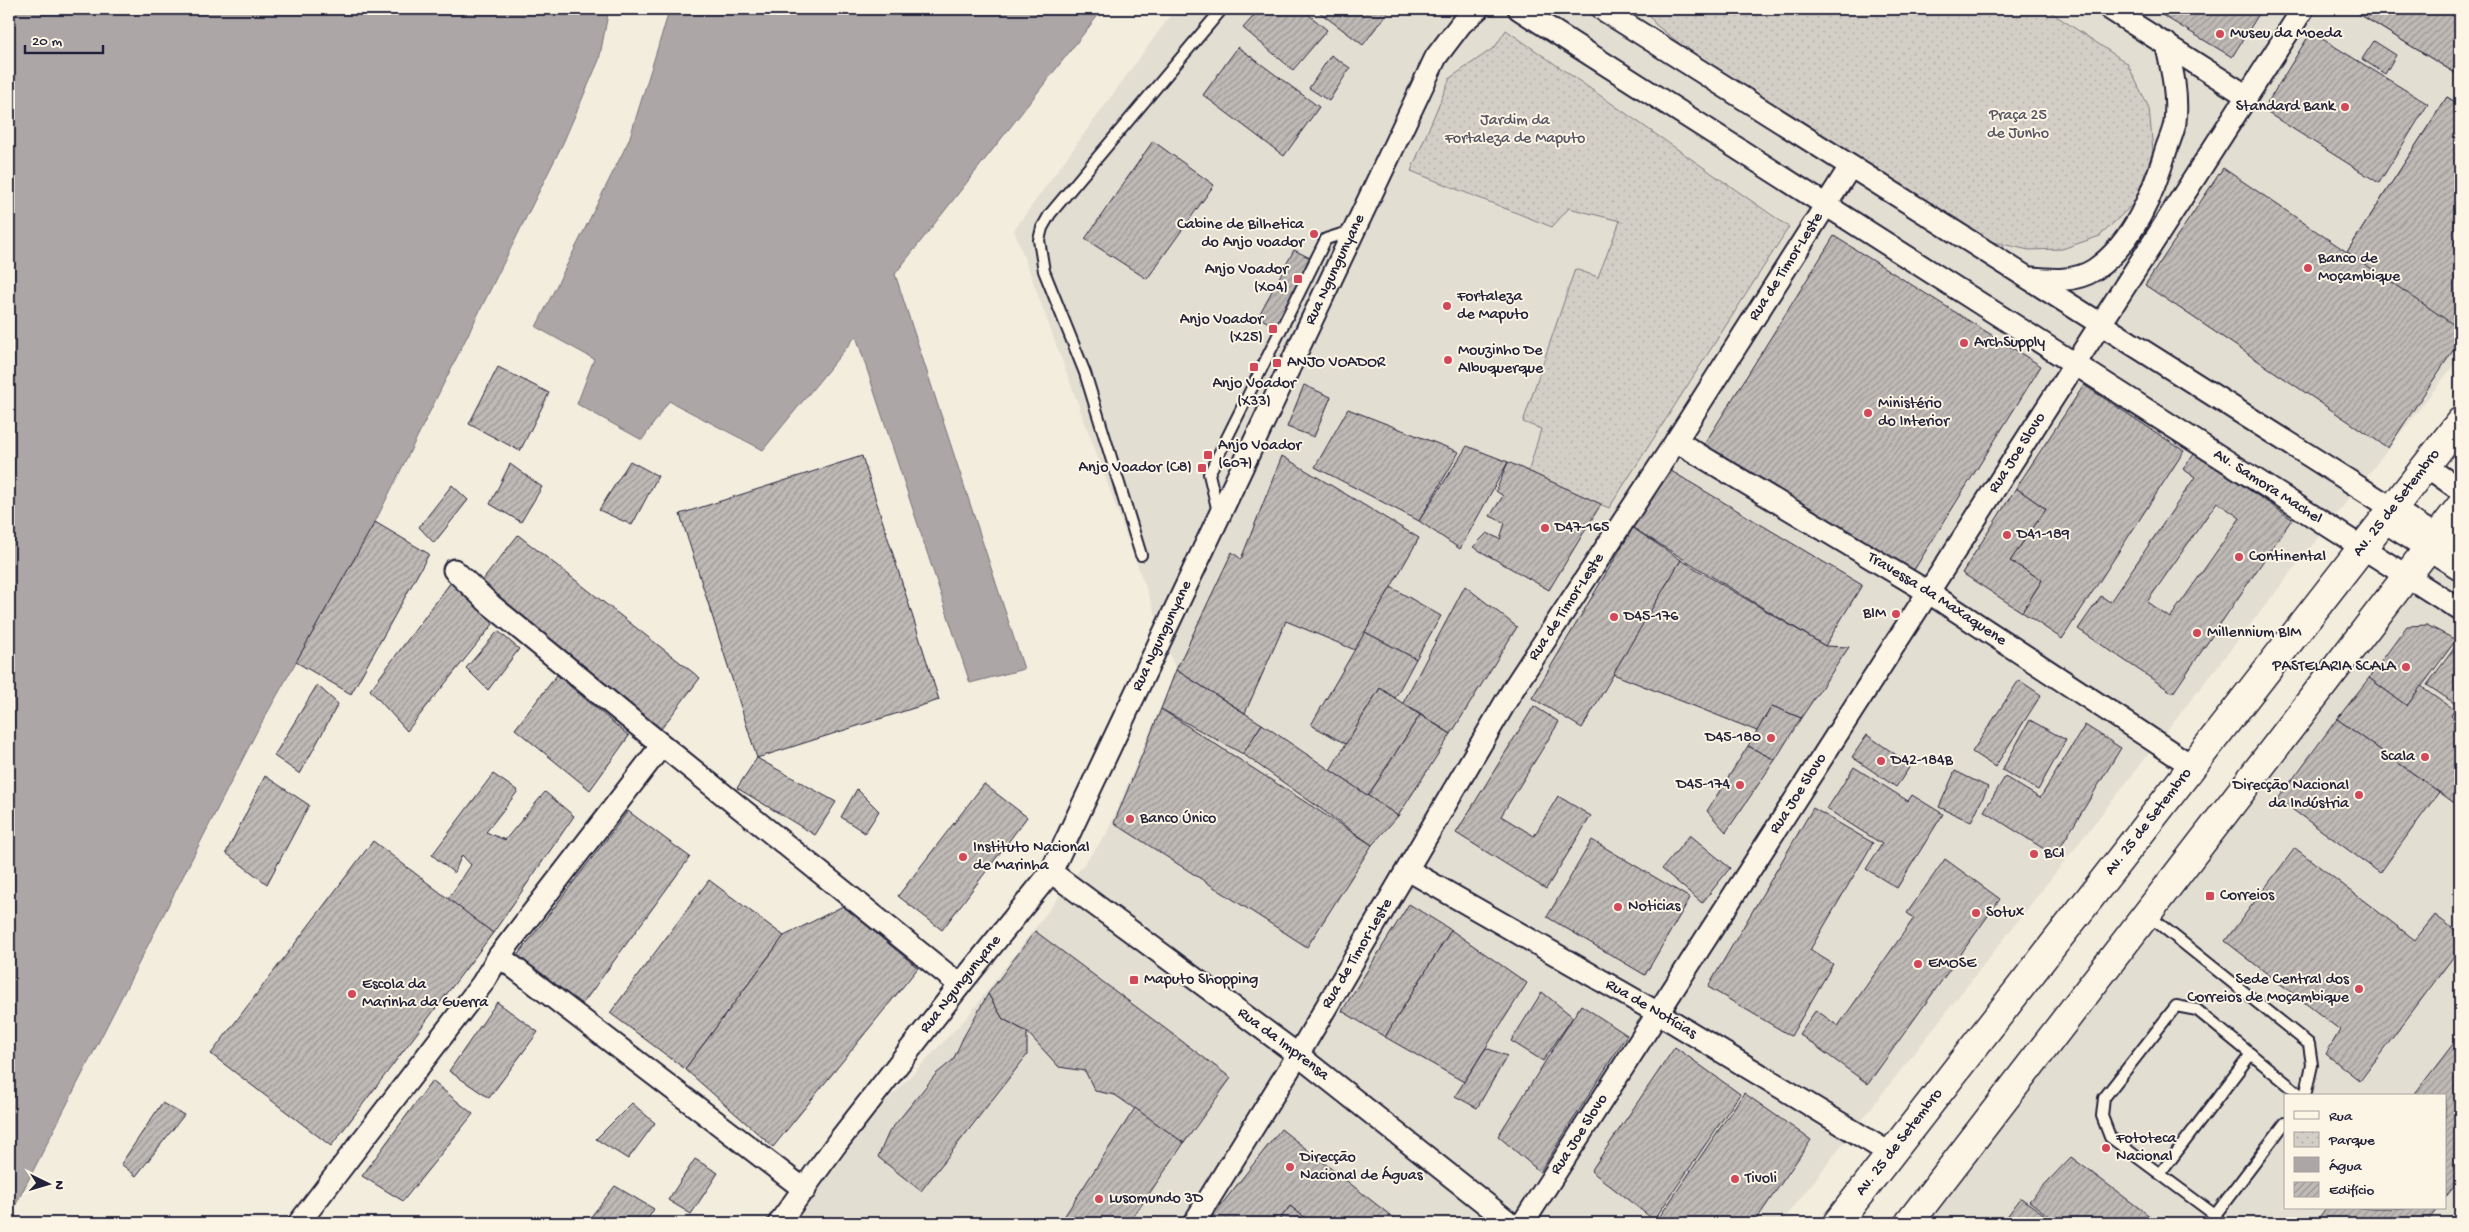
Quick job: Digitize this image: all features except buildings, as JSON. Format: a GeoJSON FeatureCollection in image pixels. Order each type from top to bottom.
{"type":"FeatureCollection","features":[{"type":"Feature","properties":{"kind":"main road","name":"Av. 25 de Setembro"},"geometry":{"type":"LineString","coordinates":[[1837,1223],[2460,422]]}},
{"type":"Feature","properties":{"kind":"main road"},"geometry":{"type":"LineString","coordinates":[[1909,1223],[2460,507]]}},
{"type":"Feature","properties":{"kind":"street","name":"Rua Ngungunyane"},"geometry":{"type":"LineString","coordinates":[[779,1223],[805,1190],[837,1143],[1051,872],[1436,57],[1461,24],[1478,9]]}},
{"type":"Feature","properties":{"kind":"street","name":"Av. Samora Machel"},"geometry":{"type":"LineString","coordinates":[[1519,9],[2460,610]]}},
{"type":"Feature","properties":{"kind":"street"},"geometry":{"type":"LineString","coordinates":[[1602,9],[1654,44],[2100,324],[2433,543],[2460,569]]}},
{"type":"Feature","properties":{"kind":"street"},"geometry":{"type":"LineString","coordinates":[[1624,9],[1630,22],[1654,44]]}},
{"type":"Feature","properties":{"kind":"street"},"geometry":{"type":"LineString","coordinates":[[2074,364],[2303,9]]}},
{"type":"Feature","properties":{"kind":"street"},"geometry":{"type":"LineString","coordinates":[[2115,10],[2247,96]]}},
{"type":"Feature","properties":{"kind":"street"},"geometry":{"type":"LineString","coordinates":[[2026,277],[2059,281],[2093,270],[2116,250],[2142,214],[2163,163],[2175,122],[2175,81],[2166,43]]}},
{"type":"Feature","properties":{"kind":"street","name":"Rua de Timor-Leste"},"geometry":{"type":"LineString","coordinates":[[1194,1223],[1298,1055],[1515,686],[1676,441],[1850,167]]}},
{"type":"Feature","properties":{"kind":"street","name":"Rua Joe Slovo"},"geometry":{"type":"LineString","coordinates":[[1523,1223],[2074,364]]}},
{"type":"Feature","properties":{"kind":"street","name":"Travessa da Maxaquene"},"geometry":{"type":"LineString","coordinates":[[1676,441],[1928,592],[2192,766]]}},
{"type":"Feature","properties":{"kind":"street"},"geometry":{"type":"LineString","coordinates":[[2426,466],[2460,490]]}},
{"type":"Feature","properties":{"kind":"street"},"geometry":{"type":"LineString","coordinates":[[2433,543],[2460,551]]}},
{"type":"Feature","properties":{"kind":"street"},"geometry":{"type":"LineString","coordinates":[[454,570],[491,605],[960,985]]}},
{"type":"Feature","properties":{"kind":"street"},"geometry":{"type":"LineString","coordinates":[[299,1223],[482,984],[499,956],[662,745]]}},
{"type":"Feature","properties":{"kind":"street","name":"Rua de Notícias"},"geometry":{"type":"LineString","coordinates":[[1408,870],[1658,1013],[1891,1154]]}},
{"type":"Feature","properties":{"kind":"street","name":"Rua da Imprensa"},"geometry":{"type":"LineString","coordinates":[[1051,872],[1298,1055],[1510,1223]]}},
{"type":"Feature","properties":{"kind":"street"},"geometry":{"type":"LineString","coordinates":[[499,956],[805,1190]]}},
{"type":"Feature","properties":{"kind":"lane"},"geometry":{"type":"LineString","coordinates":[[1141,555],[1085,373],[1044,271],[1039,240],[1042,228],[1050,214],[1222,9]]}},
{"type":"Feature","properties":{"kind":"lane"},"geometry":{"type":"LineString","coordinates":[[2146,913],[2309,1044],[2312,1065],[2304,1094]]}},
{"type":"Feature","properties":{"kind":"lane"},"geometry":{"type":"LineString","coordinates":[[2284,1123],[2218,1219],[2110,1136],[2102,1116],[2104,1098],[2176,1006],[2197,1010],[2301,1094]]}},
{"type":"Feature","properties":{"kind":"lane"},"geometry":{"type":"LineString","coordinates":[[2160,1174],[2251,1054]]}},
{"type":"Feature","properties":{"kind":"shaded area"},"geometry":{"type":"Polygon","coordinates":[[[1175,9],[2460,9],[2460,357],[1781,1223],[780,1223],[816,1175],[968,1016],[1106,835],[1176,670],[1014,230],[1175,9]]]}},
{"type":"Feature","properties":{"kind":"shaded area"},"geometry":{"type":"Polygon","coordinates":[[[2460,518],[2460,1223],[1921,1223],[2460,518]]]}},
{"type":"Feature","properties":{"kind":"green space","name":"Praça 25 de Junho"},"geometry":{"type":"Polygon","coordinates":[[[1646,9],[2046,9],[2127,63],[2149,108],[2153,151],[2135,202],[2100,236],[2062,249],[2029,250],[1993,242],[1698,58],[1655,24],[1646,9]]]}},
{"type":"Feature","properties":{"kind":"green space","name":"Jardim da Fortaleza de Maputo"},"geometry":{"type":"Polygon","coordinates":[[[1506,30],[1789,227],[1609,508],[1528,473],[1541,429],[1523,422],[1575,269],[1598,277],[1620,221],[1569,208],[1552,227],[1411,171],[1450,78],[1495,47],[1506,30]]]}},
{"type":"Feature","properties":{"kind":"water"},"geometry":{"type":"Polygon","coordinates":[[[9,9],[609,9],[599,60],[563,143],[375,522],[257,731],[9,1218],[9,9]]]}},
{"type":"Feature","properties":{"kind":"water"},"geometry":{"type":"Polygon","coordinates":[[[668,9],[1103,9],[895,274],[1024,669],[970,683],[856,336],[763,450],[669,401],[642,440],[577,404],[594,359],[536,327],[629,140],[667,18],[668,9]]]}},
{"type":"Feature","properties":{"kind":"place","name":"Museu da Moeda"},"geometry":{"type":"Point","coordinates":[2220,34]}},
{"type":"Feature","properties":{"kind":"place","name":"Standard Bank"},"geometry":{"type":"Point","coordinates":[2345,107]}},
{"type":"Feature","properties":{"kind":"place","name":"Cabine de Bilhetica do Anjo voador"},"geometry":{"type":"Point","coordinates":[1314,234]}},
{"type":"Feature","properties":{"kind":"place","name":"Banco de Moçambique"},"geometry":{"type":"Point","coordinates":[2308,268]}},
{"type":"Feature","properties":{"kind":"place","name":"Anjo Voador (X04)"},"geometry":{"type":"Point","coordinates":[1298,279]}},
{"type":"Feature","properties":{"kind":"place","name":"Fortaleza de Maputo"},"geometry":{"type":"Point","coordinates":[1447,306]}},
{"type":"Feature","properties":{"kind":"place","name":"Anjo Voador (X25)"},"geometry":{"type":"Point","coordinates":[1273,329]}},
{"type":"Feature","properties":{"kind":"place","name":"ArchSupply"},"geometry":{"type":"Point","coordinates":[1964,343]}},
{"type":"Feature","properties":{"kind":"place","name":"Mouzinho De Albuquerque"},"geometry":{"type":"Point","coordinates":[1448,360]}},
{"type":"Feature","properties":{"kind":"place","name":"ANJO VOADOR"},"geometry":{"type":"Point","coordinates":[1277,363]}},
{"type":"Feature","properties":{"kind":"place","name":"Anjo Voador (X33)"},"geometry":{"type":"Point","coordinates":[1254,367]}},
{"type":"Feature","properties":{"kind":"place","name":"Ministério do Interior"},"geometry":{"type":"Point","coordinates":[1868,413]}},
{"type":"Feature","properties":{"kind":"place","name":"Anjo Voador (607)"},"geometry":{"type":"Point","coordinates":[1208,455]}},
{"type":"Feature","properties":{"kind":"place","name":"Anjo Voador (C8)"},"geometry":{"type":"Point","coordinates":[1202,468]}},
{"type":"Feature","properties":{"kind":"place","name":"D47-165"},"geometry":{"type":"Point","coordinates":[1545,528]}},
{"type":"Feature","properties":{"kind":"place","name":"D41-189"},"geometry":{"type":"Point","coordinates":[2007,535]}},
{"type":"Feature","properties":{"kind":"place","name":"Continental"},"geometry":{"type":"Point","coordinates":[2239,557]}},
{"type":"Feature","properties":{"kind":"place","name":"BIM"},"geometry":{"type":"Point","coordinates":[1896,614]}},
{"type":"Feature","properties":{"kind":"place","name":"D45-176"},"geometry":{"type":"Point","coordinates":[1614,617]}},
{"type":"Feature","properties":{"kind":"place","name":"Millennium BIM"},"geometry":{"type":"Point","coordinates":[2197,633]}},
{"type":"Feature","properties":{"kind":"place","name":"PASTELARIA SCALA"},"geometry":{"type":"Point","coordinates":[2406,667]}},
{"type":"Feature","properties":{"kind":"place","name":"D45-180"},"geometry":{"type":"Point","coordinates":[1771,738]}},
{"type":"Feature","properties":{"kind":"place","name":"Scala"},"geometry":{"type":"Point","coordinates":[2425,757]}},
{"type":"Feature","properties":{"kind":"place","name":"D42-184B"},"geometry":{"type":"Point","coordinates":[1881,761]}},
{"type":"Feature","properties":{"kind":"place","name":"D45-174"},"geometry":{"type":"Point","coordinates":[1740,785]}},
{"type":"Feature","properties":{"kind":"place","name":"Direcção Nacional da Indústria"},"geometry":{"type":"Point","coordinates":[2359,795]}},
{"type":"Feature","properties":{"kind":"place","name":"Banco Único"},"geometry":{"type":"Point","coordinates":[1130,819]}},
{"type":"Feature","properties":{"kind":"place","name":"BCI"},"geometry":{"type":"Point","coordinates":[2034,854]}},
{"type":"Feature","properties":{"kind":"place","name":"Instituto Nacional de Marinha"},"geometry":{"type":"Point","coordinates":[963,857]}},
{"type":"Feature","properties":{"kind":"place","name":"Correios"},"geometry":{"type":"Point","coordinates":[2210,896]}},
{"type":"Feature","properties":{"kind":"place","name":"Noticias"},"geometry":{"type":"Point","coordinates":[1618,907]}},
{"type":"Feature","properties":{"kind":"place","name":"Sotux"},"geometry":{"type":"Point","coordinates":[1976,913]}},
{"type":"Feature","properties":{"kind":"place","name":"EMOSE"},"geometry":{"type":"Point","coordinates":[1918,964]}},
{"type":"Feature","properties":{"kind":"place","name":"Maputo Shopping"},"geometry":{"type":"Point","coordinates":[1134,980]}},
{"type":"Feature","properties":{"kind":"place","name":"Sede Central dos Correios de Moçambique"},"geometry":{"type":"Point","coordinates":[2359,989]}},
{"type":"Feature","properties":{"kind":"place","name":"Escola da Marinha da Guerra"},"geometry":{"type":"Point","coordinates":[352,994]}},
{"type":"Feature","properties":{"kind":"place","name":"Fototeca Nacional"},"geometry":{"type":"Point","coordinates":[2106,1148]}},
{"type":"Feature","properties":{"kind":"place","name":"Direcção Nacional de Águas"},"geometry":{"type":"Point","coordinates":[1290,1167]}},
{"type":"Feature","properties":{"kind":"place","name":"Tivoli"},"geometry":{"type":"Point","coordinates":[1735,1179]}},
{"type":"Feature","properties":{"kind":"place","name":"Lusomundo 3D"},"geometry":{"type":"Point","coordinates":[1099,1199]}}]}
